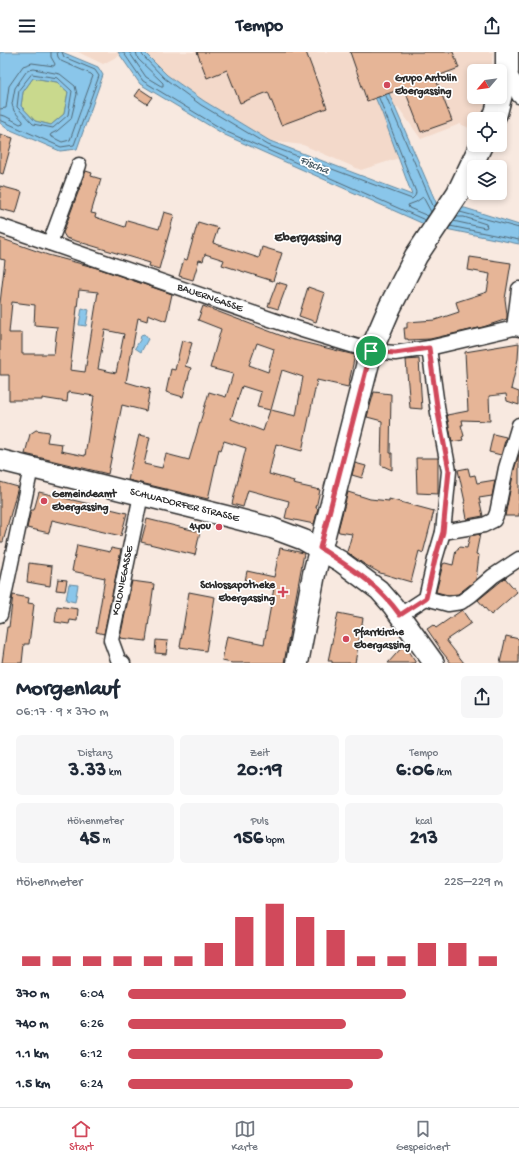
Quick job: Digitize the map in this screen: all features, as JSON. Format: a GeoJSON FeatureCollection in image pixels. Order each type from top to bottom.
{"type":"FeatureCollection","features":[{"type":"Feature","properties":{"kind":"main road"},"geometry":{"type":"LineString","coordinates":[[496,112],[507,62]]}},
{"type":"Feature","properties":{"kind":"main road"},"geometry":{"type":"LineString","coordinates":[[297,663],[320,548],[371,351],[393,301],[416,256],[455,198],[478,152]]}},
{"type":"Feature","properties":{"kind":"main road","name":"SCHWADORFER STRASSE"},"geometry":{"type":"LineString","coordinates":[[0,460],[272,528],[304,540],[320,548],[374,585],[400,615],[434,663]]}},
{"type":"Feature","properties":{"kind":"street"},"geometry":{"type":"LineString","coordinates":[[507,62],[519,96]]}},
{"type":"Feature","properties":{"kind":"street"},"geometry":{"type":"LineString","coordinates":[[50,243],[79,165]]}},
{"type":"Feature","properties":{"kind":"street","name":"BAUERNGASSE"},"geometry":{"type":"LineString","coordinates":[[0,226],[299,329],[371,351],[395,353],[429,348],[516,329]]}},
{"type":"Feature","properties":{"kind":"street"},"geometry":{"type":"LineString","coordinates":[[516,329],[519,289]]}},
{"type":"Feature","properties":{"kind":"street"},"geometry":{"type":"LineString","coordinates":[[400,615],[426,598],[443,532],[449,470],[438,413],[429,348]]}},
{"type":"Feature","properties":{"kind":"street"},"geometry":{"type":"LineString","coordinates":[[443,532],[484,525],[494,520],[497,513],[506,468],[519,425]]}},
{"type":"Feature","properties":{"kind":"street"},"geometry":{"type":"LineString","coordinates":[[1,607],[31,468]]}},
{"type":"Feature","properties":{"kind":"street","name":"KOLONIEGASSE"},"geometry":{"type":"LineString","coordinates":[[123,663],[119,662],[111,640],[141,495]]}},
{"type":"Feature","properties":{"kind":"street"},"geometry":{"type":"LineString","coordinates":[[426,598],[448,604],[461,602],[493,576],[519,559]]}},
{"type":"Feature","properties":{"kind":"shaded area"},"geometry":{"type":"Polygon","coordinates":[[[78,52],[118,52],[120,55],[103,64],[78,52]]]}},
{"type":"Feature","properties":{"kind":"shaded area"},"geometry":{"type":"Polygon","coordinates":[[[144,52],[493,52],[492,64],[467,64],[467,104],[485,104],[482,112],[467,112],[467,127],[460,124],[421,139],[398,107],[382,113],[399,158],[361,170],[303,145],[270,141],[204,101],[167,75],[144,52]]]}},
{"type":"Feature","properties":{"kind":"green space"},"geometry":{"type":"Polygon","coordinates":[[[33,78],[57,82],[68,92],[64,114],[51,125],[35,121],[21,106],[23,92],[33,78]]]}},
{"type":"Feature","properties":{"kind":"water"},"geometry":{"type":"Polygon","coordinates":[[[0,52],[62,52],[98,67],[103,75],[77,149],[60,151],[6,128],[0,123],[0,52]],[[33,78],[23,92],[21,106],[35,121],[51,125],[64,114],[68,92],[57,82],[33,78]]]}},
{"type":"Feature","properties":{"kind":"water","name":"Fischa"},"geometry":{"type":"Polygon","coordinates":[[[118,52],[144,52],[167,75],[204,101],[270,141],[412,195],[382,113],[355,52],[371,52],[438,207],[465,208],[519,225],[519,244],[426,225],[225,135],[140,84],[118,52]]]}},
{"type":"Feature","properties":{"kind":"water"},"geometry":{"type":"Polygon","coordinates":[[[82,308],[89,310],[86,326],[79,325],[82,308]]]}},
{"type":"Feature","properties":{"kind":"water"},"geometry":{"type":"Polygon","coordinates":[[[144,334],[148,339],[141,352],[135,348],[141,335],[144,334]]]}},
{"type":"Feature","properties":{"kind":"water"},"geometry":{"type":"Polygon","coordinates":[[[69,584],[78,585],[75,602],[66,600],[69,584]]]}},
{"type":"Feature","properties":{"kind":"building"},"geometry":{"type":"Polygon","coordinates":[[[197,52],[306,52],[327,108],[281,125],[268,92],[240,103],[227,70],[207,78],[197,52]]]}},
{"type":"Feature","properties":{"kind":"building","name":"Grupo Antolin Ebergassing"},"geometry":{"type":"Polygon","coordinates":[[[350,52],[453,52],[459,68],[435,77],[452,121],[421,132],[404,88],[367,101],[350,52]]]}},
{"type":"Feature","properties":{"kind":"building"},"geometry":{"type":"Polygon","coordinates":[[[140,89],[152,97],[147,104],[135,96],[140,89]]]}},
{"type":"Feature","properties":{"kind":"building"},"geometry":{"type":"Polygon","coordinates":[[[0,134],[13,138],[3,174],[0,173],[0,134]]]}},
{"type":"Feature","properties":{"kind":"building"},"geometry":{"type":"Polygon","coordinates":[[[86,171],[92,173],[91,176],[101,179],[91,213],[96,214],[95,217],[125,227],[127,220],[159,229],[164,212],[174,215],[159,269],[149,266],[150,263],[66,238],[63,233],[86,171]]]}},
{"type":"Feature","properties":{"kind":"building"},"geometry":{"type":"Polygon","coordinates":[[[0,186],[22,192],[16,213],[0,209],[0,186]]]}},
{"type":"Feature","properties":{"kind":"building"},"geometry":{"type":"Polygon","coordinates":[[[198,222],[218,228],[213,243],[259,258],[262,247],[282,253],[273,281],[222,265],[224,260],[205,254],[203,261],[199,260],[193,280],[179,276],[184,259],[187,260],[198,222]]]}},
{"type":"Feature","properties":{"kind":"building"},"geometry":{"type":"Polygon","coordinates":[[[0,238],[48,255],[97,268],[172,294],[166,321],[148,314],[147,321],[138,318],[126,382],[150,389],[146,411],[122,405],[108,474],[25,454],[30,434],[36,430],[49,432],[47,442],[62,444],[61,451],[85,456],[94,396],[68,392],[67,402],[42,398],[42,400],[9,400],[9,375],[0,375],[0,303],[5,260],[0,259],[0,238]],[[79,290],[70,370],[85,372],[98,292],[79,290]],[[12,302],[9,333],[22,333],[22,354],[54,354],[57,327],[34,325],[35,305],[12,302]],[[105,330],[98,369],[116,373],[124,334],[105,330]]]}},
{"type":"Feature","properties":{"kind":"building"},"geometry":{"type":"Polygon","coordinates":[[[470,257],[511,263],[505,299],[507,319],[483,327],[430,339],[405,339],[404,328],[407,328],[407,322],[435,320],[459,312],[456,302],[487,292],[490,274],[468,270],[470,257]]]}},
{"type":"Feature","properties":{"kind":"building"},"geometry":{"type":"Polygon","coordinates":[[[277,282],[287,285],[278,309],[268,306],[277,282]]]}},
{"type":"Feature","properties":{"kind":"building"},"geometry":{"type":"Polygon","coordinates":[[[308,287],[325,293],[316,322],[299,316],[308,287]]]}},
{"type":"Feature","properties":{"kind":"building"},"geometry":{"type":"Polygon","coordinates":[[[203,306],[290,339],[355,355],[348,387],[317,380],[302,451],[276,444],[269,474],[294,481],[293,484],[320,490],[316,508],[318,509],[314,524],[285,518],[289,501],[248,490],[243,507],[232,504],[246,448],[224,441],[221,450],[219,449],[208,499],[128,480],[139,435],[150,437],[144,464],[162,468],[166,454],[189,460],[209,392],[226,397],[233,374],[210,368],[221,329],[198,320],[203,306]],[[257,343],[249,365],[268,372],[274,349],[257,343]],[[282,370],[271,410],[296,416],[303,377],[282,370]],[[242,386],[231,419],[263,431],[270,410],[257,407],[261,392],[242,386]]]}},
{"type":"Feature","properties":{"kind":"building"},"geometry":{"type":"Polygon","coordinates":[[[182,340],[192,343],[185,366],[191,368],[183,397],[166,392],[171,369],[175,370],[182,340]]]}},
{"type":"Feature","properties":{"kind":"building"},"geometry":{"type":"Polygon","coordinates":[[[519,343],[518,359],[511,389],[519,392],[519,405],[507,401],[506,394],[489,396],[490,421],[462,420],[463,425],[461,425],[464,436],[462,437],[463,440],[452,442],[447,415],[468,411],[465,352],[519,343]]]}},
{"type":"Feature","properties":{"kind":"building"},"geometry":{"type":"Polygon","coordinates":[[[419,359],[422,409],[410,408],[406,360],[419,359]]]}},
{"type":"Feature","properties":{"kind":"building"},"geometry":{"type":"Polygon","coordinates":[[[374,392],[391,394],[390,453],[392,453],[392,470],[381,465],[382,421],[367,417],[374,392]]]}},
{"type":"Feature","properties":{"kind":"building"},"geometry":{"type":"Polygon","coordinates":[[[493,434],[506,437],[501,455],[489,452],[493,434]]]}},
{"type":"Feature","properties":{"kind":"building"},"geometry":{"type":"Polygon","coordinates":[[[519,454],[519,516],[505,516],[514,470],[519,454]]]}},
{"type":"Feature","properties":{"kind":"building"},"geometry":{"type":"Polygon","coordinates":[[[416,458],[438,458],[438,494],[417,493],[416,458]]]}},
{"type":"Feature","properties":{"kind":"building"},"geometry":{"type":"Polygon","coordinates":[[[355,463],[366,466],[362,478],[352,475],[355,463]]]}},
{"type":"Feature","properties":{"kind":"building"},"geometry":{"type":"Polygon","coordinates":[[[468,468],[470,476],[475,475],[477,483],[495,480],[492,496],[479,498],[483,516],[467,519],[458,470],[468,468]]]}},
{"type":"Feature","properties":{"kind":"building"},"geometry":{"type":"Polygon","coordinates":[[[0,482],[18,487],[3,542],[0,542],[0,482]]]}},
{"type":"Feature","properties":{"kind":"building"},"geometry":{"type":"Polygon","coordinates":[[[39,492],[127,513],[121,536],[52,520],[49,533],[27,528],[31,510],[34,510],[39,492]]]}},
{"type":"Feature","properties":{"kind":"building"},"geometry":{"type":"Polygon","coordinates":[[[348,492],[370,499],[389,501],[389,499],[434,511],[423,553],[419,551],[411,582],[380,573],[347,552],[352,534],[339,532],[338,530],[348,492]]]}},
{"type":"Feature","properties":{"kind":"building"},"geometry":{"type":"Polygon","coordinates":[[[147,519],[200,532],[195,555],[141,542],[147,519]]]}},
{"type":"Feature","properties":{"kind":"building"},"geometry":{"type":"Polygon","coordinates":[[[480,534],[476,554],[479,555],[476,580],[458,594],[448,595],[436,592],[443,564],[453,565],[456,550],[458,550],[459,547],[467,548],[470,536],[480,534]]]}},
{"type":"Feature","properties":{"kind":"building"},"geometry":{"type":"Polygon","coordinates":[[[77,545],[110,552],[111,548],[121,550],[104,634],[96,632],[105,578],[72,571],[77,545]]]}},
{"type":"Feature","properties":{"kind":"building"},"geometry":{"type":"Polygon","coordinates":[[[280,548],[304,553],[284,663],[232,663],[222,661],[227,636],[264,644],[274,588],[245,581],[247,571],[274,577],[280,548]]]}},
{"type":"Feature","properties":{"kind":"building"},"geometry":{"type":"Polygon","coordinates":[[[29,563],[52,566],[50,586],[27,582],[29,563]]]}},
{"type":"Feature","properties":{"kind":"building"},"geometry":{"type":"Polygon","coordinates":[[[505,578],[517,592],[491,615],[478,600],[505,578]]]}},
{"type":"Feature","properties":{"kind":"building"},"geometry":{"type":"Polygon","coordinates":[[[58,579],[67,580],[65,591],[56,590],[58,579]]]}},
{"type":"Feature","properties":{"kind":"building"},"geometry":{"type":"Polygon","coordinates":[[[132,581],[154,584],[146,641],[120,638],[132,581]]]}},
{"type":"Feature","properties":{"kind":"building"},"geometry":{"type":"Polygon","coordinates":[[[189,592],[215,597],[206,651],[180,647],[189,592]]]}},
{"type":"Feature","properties":{"kind":"building"},"geometry":{"type":"Polygon","coordinates":[[[13,595],[29,598],[28,603],[34,604],[29,644],[24,644],[22,663],[2,663],[7,627],[9,627],[13,595]]]}},
{"type":"Feature","properties":{"kind":"building"},"geometry":{"type":"Polygon","coordinates":[[[57,606],[78,609],[77,621],[70,620],[69,624],[55,622],[57,606]]]}},
{"type":"Feature","properties":{"kind":"building"},"geometry":{"type":"Polygon","coordinates":[[[462,610],[471,623],[446,640],[464,663],[451,663],[427,629],[433,625],[436,628],[462,610]]]}},
{"type":"Feature","properties":{"kind":"building","name":"Pfarrkirche Ebergassing"},"geometry":{"type":"Polygon","coordinates":[[[338,613],[363,618],[355,663],[332,663],[332,661],[328,661],[338,613]]]}},
{"type":"Feature","properties":{"kind":"building"},"geometry":{"type":"Polygon","coordinates":[[[506,636],[519,639],[519,663],[500,663],[506,636]]]}},
{"type":"Feature","properties":{"kind":"building"},"geometry":{"type":"Polygon","coordinates":[[[156,640],[168,641],[166,654],[155,653],[156,640]]]}},
{"type":"Feature","properties":{"kind":"building"},"geometry":{"type":"Polygon","coordinates":[[[404,645],[416,663],[388,663],[404,645]]]}},
{"type":"Feature","properties":{"kind":"place","name":"Grupo Antolin Ebergassing"},"geometry":{"type":"Point","coordinates":[387,85]}},
{"type":"Feature","properties":{"kind":"place","name":"Gemeindeamt Ebergassing"},"geometry":{"type":"Point","coordinates":[44,501]}},
{"type":"Feature","properties":{"kind":"place","name":"4you"},"geometry":{"type":"Point","coordinates":[219,527]}},
{"type":"Feature","properties":{"kind":"place","name":"Schlossapotheke Ebergassing"},"geometry":{"type":"Point","coordinates":[283,592]}},
{"type":"Feature","properties":{"kind":"place","name":"Pfarrkirche Ebergassing"},"geometry":{"type":"Point","coordinates":[346,639]}},
{"type":"Feature","properties":{"kind":"district","name":"Ebergassing"},"geometry":{"type":"Point","coordinates":[308,238]}},
{"type":"Feature","properties":{"kind":"route"},"geometry":{"type":"LineString","coordinates":[[429,348],[438,413],[449,470],[443,532],[426,598],[400,615],[374,585],[320,548],[371,351],[395,353],[429,348]]}}]}
